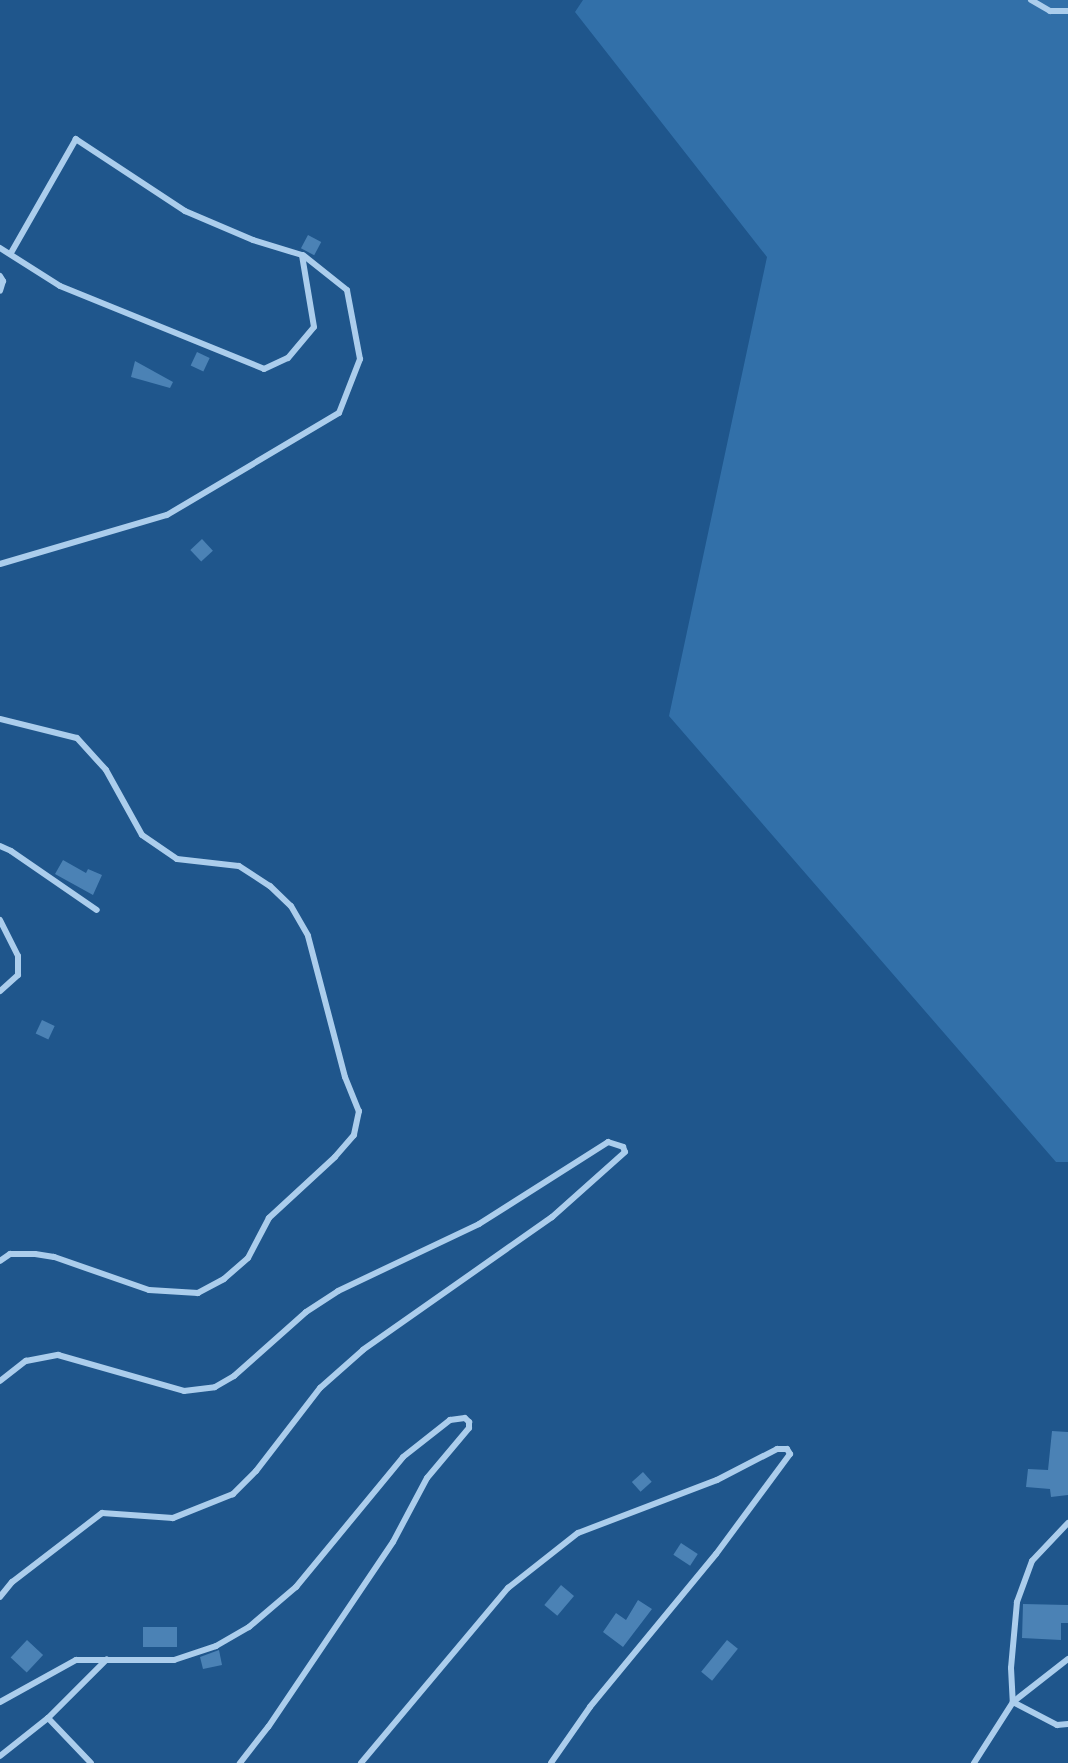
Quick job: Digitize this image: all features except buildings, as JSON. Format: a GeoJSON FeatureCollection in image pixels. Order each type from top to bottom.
{"type":"FeatureCollection","features":[{"type":"Feature","properties":{"kind":"street"},"geometry":{"type":"LineString","coordinates":[[1031,0],[1050,11],[1068,11]]}},
{"type":"Feature","properties":{"kind":"street"},"geometry":{"type":"LineString","coordinates":[[0,564],[167,515],[339,413],[360,359],[347,290],[302,255],[253,240],[185,211],[76,139],[11,253]]}},
{"type":"Feature","properties":{"kind":"street"},"geometry":{"type":"LineString","coordinates":[[0,248],[60,286],[264,369],[288,358],[314,327],[302,255]]}},
{"type":"Feature","properties":{"kind":"street"},"geometry":{"type":"LineString","coordinates":[[0,276],[3,281],[0,291]]}},
{"type":"Feature","properties":{"kind":"street"},"geometry":{"type":"LineString","coordinates":[[0,719],[77,738],[106,770],[142,835],[177,859],[239,866],[270,886],[291,906],[308,936],[345,1077],[358,1111],[354,1135],[335,1157],[269,1218],[248,1258],[224,1279],[198,1293],[149,1290],[54,1257],[10,1254],[0,1261]]}},
{"type":"Feature","properties":{"kind":"street"},"geometry":{"type":"LineString","coordinates":[[0,846],[11,851],[97,910]]}},
{"type":"Feature","properties":{"kind":"street"},"geometry":{"type":"LineString","coordinates":[[0,920],[18,956],[18,975],[0,991]]}},
{"type":"Feature","properties":{"kind":"street"},"geometry":{"type":"LineString","coordinates":[[0,1381],[26,1361],[58,1355],[184,1391],[215,1387],[234,1376],[306,1312],[338,1291],[479,1224],[609,1142],[623,1147],[625,1152],[552,1217],[363,1350],[320,1388],[256,1471],[232,1494],[173,1518],[102,1513],[12,1582],[0,1597]]}},
{"type":"Feature","properties":{"kind":"street"},"geometry":{"type":"LineString","coordinates":[[0,1702],[76,1660],[108,1658],[174,1660],[216,1646],[249,1627],[296,1587],[403,1457],[450,1420],[465,1418],[469,1422],[469,1428],[427,1478],[393,1542],[268,1727],[240,1763]]}},
{"type":"Feature","properties":{"kind":"street"},"geometry":{"type":"LineString","coordinates":[[361,1763],[508,1588],[578,1533],[717,1480],[777,1449],[788,1449],[790,1454],[716,1554],[671,1612],[590,1707],[551,1763]]}},
{"type":"Feature","properties":{"kind":"street"},"geometry":{"type":"LineString","coordinates":[[1014,1702],[1011,1668],[1017,1602],[1032,1561],[1068,1523]]}},
{"type":"Feature","properties":{"kind":"street"},"geometry":{"type":"LineString","coordinates":[[0,1756],[48,1718],[108,1658]]}},
{"type":"Feature","properties":{"kind":"street"},"geometry":{"type":"LineString","coordinates":[[974,1763],[1014,1702],[1068,1659]]}},
{"type":"Feature","properties":{"kind":"street"},"geometry":{"type":"LineString","coordinates":[[1014,1702],[1057,1725],[1068,1724]]}},
{"type":"Feature","properties":{"kind":"street"},"geometry":{"type":"LineString","coordinates":[[48,1718],[91,1763]]}},
{"type":"Feature","properties":{"kind":"shaded area"},"geometry":{"type":"Polygon","coordinates":[[[583,0],[1068,0],[1068,1162],[1056,1162],[669,716],[767,257],[575,12],[583,0]]]}}]}
